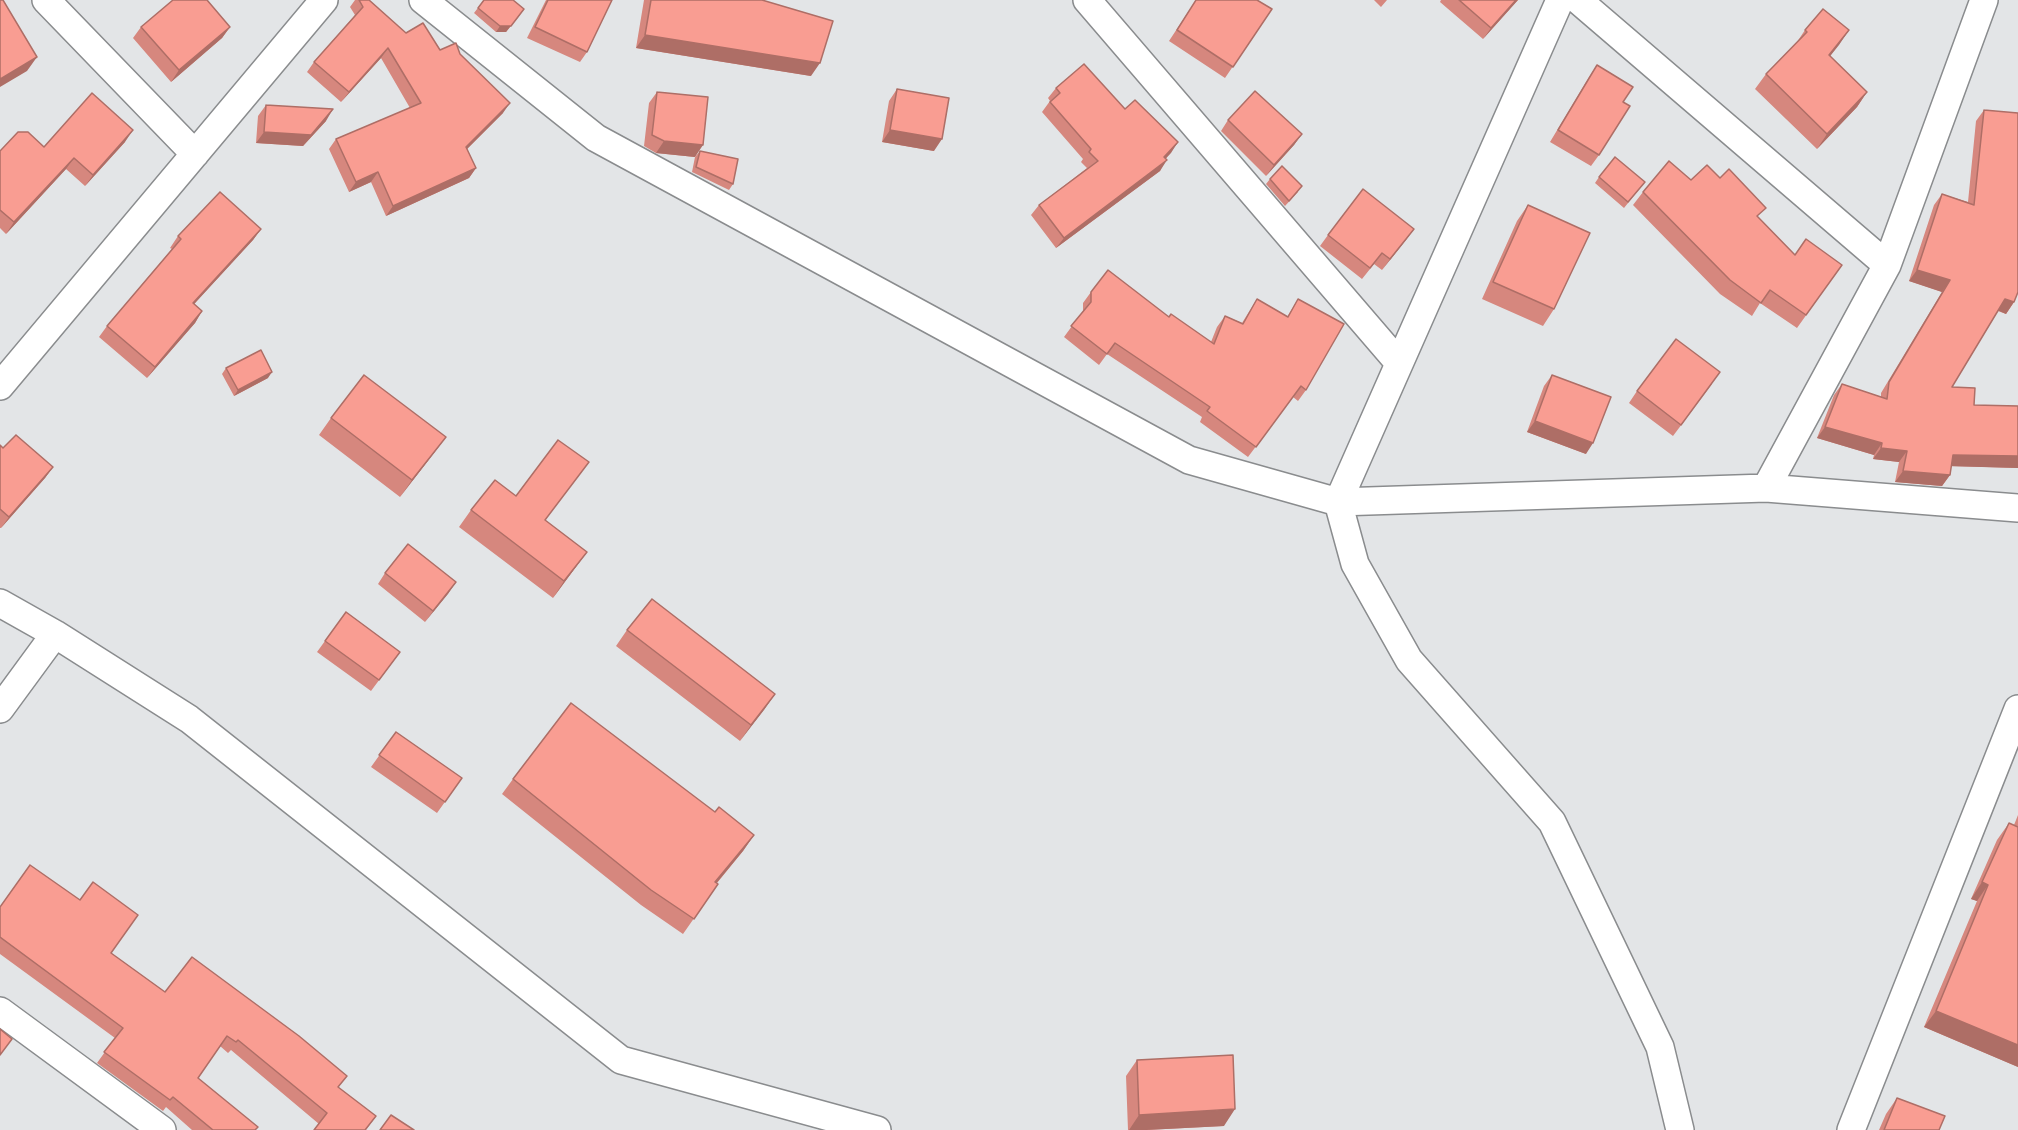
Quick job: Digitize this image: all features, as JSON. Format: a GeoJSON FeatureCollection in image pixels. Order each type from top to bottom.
{"type":"FeatureCollection","features":[{"type":"Feature","properties":{"kind":"street"},"geometry":{"type":"LineString","coordinates":[[46,0],[195,154]]}},
{"type":"Feature","properties":{"kind":"street"},"geometry":{"type":"LineString","coordinates":[[0,386],[324,0]]}},
{"type":"Feature","properties":{"kind":"street"},"geometry":{"type":"LineString","coordinates":[[423,0],[596,138],[1189,460],[1338,502],[1766,488],[2018,508]]}},
{"type":"Feature","properties":{"kind":"street"},"geometry":{"type":"LineString","coordinates":[[1087,0],[1399,363]]}},
{"type":"Feature","properties":{"kind":"street"},"geometry":{"type":"LineString","coordinates":[[1560,0],[1338,502],[1355,564],[1409,660],[1552,822],[1660,1047],[1680,1130]]}},
{"type":"Feature","properties":{"kind":"street"},"geometry":{"type":"LineString","coordinates":[[1578,0],[1887,265]]}},
{"type":"Feature","properties":{"kind":"street"},"geometry":{"type":"LineString","coordinates":[[1766,488],[1887,265],[1984,0]]}},
{"type":"Feature","properties":{"kind":"street"},"geometry":{"type":"LineString","coordinates":[[0,603],[55,634],[189,719],[621,1060],[877,1130]]}},
{"type":"Feature","properties":{"kind":"street"},"geometry":{"type":"LineString","coordinates":[[0,709],[55,634]]}},
{"type":"Feature","properties":{"kind":"street"},"geometry":{"type":"LineString","coordinates":[[1851,1130],[2018,709]]}},
{"type":"Feature","properties":{"kind":"street"},"geometry":{"type":"LineString","coordinates":[[0,1011],[162,1130]]}},
{"type":"Feature","properties":{"kind":"building"},"geometry":{"type":"Polygon","coordinates":[[[0,0],[3,0],[37,57],[0,79],[0,0]]]}},
{"type":"Feature","properties":{"kind":"building"},"geometry":{"type":"Polygon","coordinates":[[[173,0],[207,0],[230,27],[179,70],[141,27],[173,0]]]}},
{"type":"Feature","properties":{"kind":"building"},"geometry":{"type":"Polygon","coordinates":[[[359,0],[369,0],[406,33],[423,23],[440,50],[456,43],[460,54],[510,103],[466,147],[476,168],[393,206],[378,172],[356,182],[336,139],[421,103],[388,48],[349,92],[314,62],[363,7],[359,0]]]}},
{"type":"Feature","properties":{"kind":"building"},"geometry":{"type":"Polygon","coordinates":[[[484,0],[513,0],[524,9],[511,26],[500,26],[478,8],[484,0]]]}},
{"type":"Feature","properties":{"kind":"building"},"geometry":{"type":"Polygon","coordinates":[[[548,0],[612,0],[587,52],[535,27],[548,0]]]}},
{"type":"Feature","properties":{"kind":"building"},"geometry":{"type":"Polygon","coordinates":[[[651,0],[762,0],[833,21],[820,63],[645,35],[651,0]]]}},
{"type":"Feature","properties":{"kind":"building"},"geometry":{"type":"Polygon","coordinates":[[[1196,0],[1257,0],[1272,9],[1233,67],[1177,30],[1196,0]]]}},
{"type":"Feature","properties":{"kind":"building"},"geometry":{"type":"Polygon","coordinates":[[[1459,0],[1516,0],[1491,28],[1459,0]]]}},
{"type":"Feature","properties":{"kind":"building"},"geometry":{"type":"Polygon","coordinates":[[[1823,9],[1849,30],[1829,55],[1867,92],[1827,134],[1766,74],[1807,32],[1805,30],[1823,9]]]}},
{"type":"Feature","properties":{"kind":"building"},"geometry":{"type":"Polygon","coordinates":[[[1084,64],[1125,109],[1135,100],[1178,142],[1164,157],[1167,160],[1064,238],[1039,205],[1098,161],[1089,152],[1091,149],[1050,102],[1060,93],[1056,88],[1084,64]]]}},
{"type":"Feature","properties":{"kind":"building"},"geometry":{"type":"Polygon","coordinates":[[[1597,65],[1633,87],[1623,102],[1630,106],[1599,155],[1558,130],[1597,65]]]}},
{"type":"Feature","properties":{"kind":"building"},"geometry":{"type":"Polygon","coordinates":[[[897,89],[949,98],[942,139],[890,130],[897,89]]]}},
{"type":"Feature","properties":{"kind":"building"},"geometry":{"type":"Polygon","coordinates":[[[1255,91],[1302,134],[1274,165],[1228,120],[1255,91]]]}},
{"type":"Feature","properties":{"kind":"building"},"geometry":{"type":"Polygon","coordinates":[[[657,92],[708,97],[703,145],[664,141],[652,135],[657,92]]]}},
{"type":"Feature","properties":{"kind":"building"},"geometry":{"type":"Polygon","coordinates":[[[92,93],[133,130],[93,175],[74,158],[14,222],[0,210],[0,151],[18,132],[28,132],[44,147],[92,93]]]}},
{"type":"Feature","properties":{"kind":"building"},"geometry":{"type":"Polygon","coordinates":[[[266,105],[333,109],[311,135],[264,132],[266,105]]]}},
{"type":"Feature","properties":{"kind":"building"},"geometry":{"type":"Polygon","coordinates":[[[1984,110],[2018,113],[2018,292],[2014,302],[2005,299],[1952,387],[1975,388],[1974,405],[2018,406],[2018,456],[1953,455],[1950,475],[1903,471],[1907,451],[1881,448],[1882,443],[1825,427],[1842,384],[1887,399],[1889,382],[1950,280],[1917,270],[1942,194],[1974,205],[1984,110]]]}},
{"type":"Feature","properties":{"kind":"building"},"geometry":{"type":"Polygon","coordinates":[[[700,151],[738,159],[733,184],[696,167],[700,151]]]}},
{"type":"Feature","properties":{"kind":"building"},"geometry":{"type":"Polygon","coordinates":[[[1615,157],[1645,182],[1628,202],[1599,177],[1615,157]]]}},
{"type":"Feature","properties":{"kind":"building"},"geometry":{"type":"Polygon","coordinates":[[[1669,161],[1691,180],[1707,165],[1720,178],[1729,169],[1766,208],[1757,216],[1795,255],[1806,239],[1842,265],[1806,315],[1770,290],[1761,303],[1730,280],[1643,192],[1669,161]]]}},
{"type":"Feature","properties":{"kind":"building"},"geometry":{"type":"Polygon","coordinates":[[[1282,166],[1302,186],[1289,201],[1270,179],[1282,166]]]}},
{"type":"Feature","properties":{"kind":"building"},"geometry":{"type":"Polygon","coordinates":[[[1363,189],[1414,229],[1390,259],[1382,253],[1370,268],[1328,235],[1363,189]]]}},
{"type":"Feature","properties":{"kind":"building"},"geometry":{"type":"Polygon","coordinates":[[[220,192],[261,229],[193,303],[202,311],[155,367],[107,326],[181,239],[178,236],[220,192]]]}},
{"type":"Feature","properties":{"kind":"building"},"geometry":{"type":"Polygon","coordinates":[[[1528,205],[1590,233],[1554,309],[1493,282],[1528,205]]]}},
{"type":"Feature","properties":{"kind":"building"},"geometry":{"type":"Polygon","coordinates":[[[1108,270],[1169,317],[1171,314],[1214,344],[1225,316],[1243,324],[1257,299],[1288,317],[1298,299],[1344,324],[1306,390],[1301,386],[1256,447],[1207,411],[1210,407],[1115,343],[1107,354],[1071,326],[1091,302],[1091,292],[1108,270]]]}},
{"type":"Feature","properties":{"kind":"building"},"geometry":{"type":"Polygon","coordinates":[[[1676,339],[1720,372],[1681,425],[1637,391],[1676,339]]]}},
{"type":"Feature","properties":{"kind":"building"},"geometry":{"type":"Polygon","coordinates":[[[261,350],[272,372],[238,390],[226,368],[261,350]]]}},
{"type":"Feature","properties":{"kind":"building"},"geometry":{"type":"Polygon","coordinates":[[[364,375],[446,437],[412,480],[331,418],[364,375]]]}},
{"type":"Feature","properties":{"kind":"building"},"geometry":{"type":"Polygon","coordinates":[[[1552,375],[1611,397],[1593,443],[1535,421],[1552,375]]]}},
{"type":"Feature","properties":{"kind":"building"},"geometry":{"type":"Polygon","coordinates":[[[16,435],[53,467],[9,517],[0,509],[0,445],[3,448],[16,435]]]}},
{"type":"Feature","properties":{"kind":"building"},"geometry":{"type":"Polygon","coordinates":[[[558,440],[589,462],[545,520],[587,552],[564,581],[471,510],[495,480],[516,496],[558,440]]]}},
{"type":"Feature","properties":{"kind":"building"},"geometry":{"type":"Polygon","coordinates":[[[408,544],[456,582],[433,611],[385,573],[408,544]]]}},
{"type":"Feature","properties":{"kind":"building"},"geometry":{"type":"Polygon","coordinates":[[[652,599],[775,694],[751,725],[627,630],[652,599]]]}},
{"type":"Feature","properties":{"kind":"building"},"geometry":{"type":"Polygon","coordinates":[[[346,612],[400,652],[379,680],[325,641],[346,612]]]}},
{"type":"Feature","properties":{"kind":"building"},"geometry":{"type":"Polygon","coordinates":[[[571,703],[715,812],[719,807],[754,835],[715,882],[718,884],[694,919],[651,890],[513,779],[571,703]]]}},
{"type":"Feature","properties":{"kind":"building"},"geometry":{"type":"Polygon","coordinates":[[[396,732],[462,778],[445,802],[379,755],[396,732]]]}},
{"type":"Feature","properties":{"kind":"building"},"geometry":{"type":"Polygon","coordinates":[[[2009,823],[2018,827],[2018,1045],[1936,1011],[1988,885],[1982,882],[2009,823]]]}},
{"type":"Feature","properties":{"kind":"building"},"geometry":{"type":"Polygon","coordinates":[[[30,865],[80,900],[93,882],[138,915],[111,953],[165,992],[192,957],[299,1036],[347,1076],[338,1087],[376,1116],[365,1130],[314,1130],[327,1113],[238,1040],[236,1042],[227,1036],[198,1078],[258,1127],[255,1130],[213,1130],[173,1097],[170,1100],[104,1052],[123,1028],[0,937],[0,907],[30,865]]]}},
{"type":"Feature","properties":{"kind":"building"},"geometry":{"type":"Polygon","coordinates":[[[0,1029],[12,1039],[0,1055],[0,1029]]]}},
{"type":"Feature","properties":{"kind":"building"},"geometry":{"type":"Polygon","coordinates":[[[1233,1055],[1235,1109],[1139,1115],[1137,1060],[1233,1055]]]}},
{"type":"Feature","properties":{"kind":"building"},"geometry":{"type":"Polygon","coordinates":[[[1897,1098],[1945,1116],[1939,1130],[1884,1130],[1897,1098]]]}},
{"type":"Feature","properties":{"kind":"building"},"geometry":{"type":"Polygon","coordinates":[[[391,1115],[414,1130],[380,1130],[391,1115]]]}}]}
